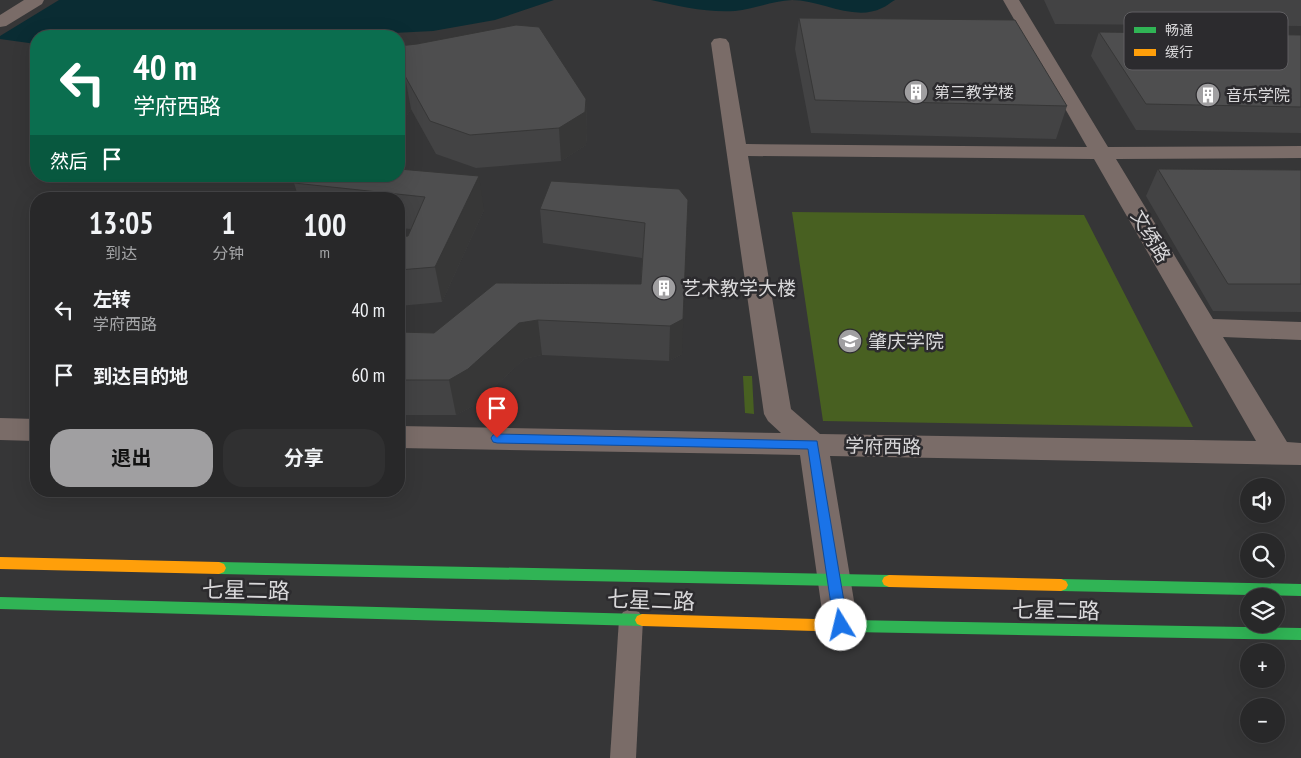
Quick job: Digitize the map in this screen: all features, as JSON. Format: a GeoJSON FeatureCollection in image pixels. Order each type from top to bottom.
{"type":"FeatureCollection","features":[{"type":"Feature","properties":{"kind":"street"},"geometry":{"type":"LineString","coordinates":[[0,22],[36,0]]}},
{"type":"Feature","properties":{"kind":"street","name":"文绣路"},"geometry":{"type":"LineString","coordinates":[[1011,0],[1206,328],[1289,453]]}},
{"type":"Feature","properties":{"kind":"street"},"geometry":{"type":"LineString","coordinates":[[720,43],[778,414],[813,444],[841,625]]}},
{"type":"Feature","properties":{"kind":"street"},"geometry":{"type":"LineString","coordinates":[[737,150],[1102,153],[1301,152]]}},
{"type":"Feature","properties":{"kind":"street"},"geometry":{"type":"LineString","coordinates":[[1206,328],[1301,331]]}},
{"type":"Feature","properties":{"kind":"street"},"geometry":{"type":"LineString","coordinates":[[0,429],[30,430]]}},
{"type":"Feature","properties":{"kind":"street","name":"学府西路"},"geometry":{"type":"LineString","coordinates":[[405,437],[1289,453]]}},
{"type":"Feature","properties":{"kind":"street","name":"七星二路"},"geometry":{"type":"LineString","coordinates":[[0,563],[1301,590]]}},
{"type":"Feature","properties":{"kind":"street","name":"七星二路"},"geometry":{"type":"LineString","coordinates":[[0,603],[841,625],[1301,634]]}},
{"type":"Feature","properties":{"kind":"lane"},"geometry":{"type":"LineString","coordinates":[[623,758],[631,619]]}},
{"type":"Feature","properties":{"kind":"green space"},"geometry":{"type":"Polygon","coordinates":[[[792,212],[1084,215],[1193,427],[823,421],[792,212]]]}},
{"type":"Feature","properties":{"kind":"green space"},"geometry":{"type":"Polygon","coordinates":[[[743,376],[752,376],[754,414],[745,413],[743,376]]]}},
{"type":"Feature","properties":{"kind":"water"},"geometry":{"type":"Polygon","coordinates":[[[59,0],[554,0],[495,20],[433,31],[30,30],[30,43],[0,39],[0,36],[59,0]]]}},
{"type":"Feature","properties":{"kind":"water"},"geometry":{"type":"Polygon","coordinates":[[[651,0],[792,0],[735,11],[714,11],[651,0]]]}},
{"type":"Feature","properties":{"kind":"water"},"geometry":{"type":"Polygon","coordinates":[[[792,0],[895,0],[882,8],[860,13],[792,0]]]}},
{"type":"Feature","properties":{"kind":"building"},"geometry":{"type":"Polygon","coordinates":[[[799,18],[1015,20],[1067,106],[815,100],[799,18]]]}},
{"type":"Feature","properties":{"kind":"building"},"geometry":{"type":"Polygon","coordinates":[[[516,25],[539,27],[586,99],[585,112],[559,128],[470,135],[430,121],[405,76],[405,45],[516,25]]]}},
{"type":"Feature","properties":{"kind":"building"},"geometry":{"type":"Polygon","coordinates":[[[1099,32],[1124,32],[1124,70],[1288,70],[1288,35],[1301,35],[1301,107],[1146,104],[1099,32]]]}},
{"type":"Feature","properties":{"kind":"building"},"geometry":{"type":"Polygon","coordinates":[[[1158,169],[1301,170],[1301,284],[1228,284],[1158,169]]]}},
{"type":"Feature","properties":{"kind":"building"},"geometry":{"type":"Polygon","coordinates":[[[405,170],[479,176],[435,267],[405,270],[405,236],[408,236],[425,197],[405,195],[405,192],[378,192],[294,183],[405,182],[405,170]]]}},
{"type":"Feature","properties":{"kind":"building"},"geometry":{"type":"Polygon","coordinates":[[[551,181],[679,189],[688,200],[683,319],[670,326],[538,320],[519,323],[468,369],[449,380],[405,380],[405,332],[434,333],[496,283],[641,284],[645,223],[540,209],[551,181]]]}},
{"type":"Feature","properties":{"kind":"traffic: fast"},"geometry":{"type":"LineString","coordinates":[[219,568],[889,581]]}},
{"type":"Feature","properties":{"kind":"traffic: fast"},"geometry":{"type":"LineString","coordinates":[[1061,585],[1301,590]]}},
{"type":"Feature","properties":{"kind":"traffic: fast"},"geometry":{"type":"LineString","coordinates":[[0,603],[642,620]]}},
{"type":"Feature","properties":{"kind":"traffic: fast"},"geometry":{"type":"LineString","coordinates":[[851,626],[1301,634]]}},
{"type":"Feature","properties":{"kind":"traffic: slow"},"geometry":{"type":"LineString","coordinates":[[0,563],[219,568]]}},
{"type":"Feature","properties":{"kind":"traffic: slow"},"geometry":{"type":"LineString","coordinates":[[889,581],[1061,585]]}},
{"type":"Feature","properties":{"kind":"traffic: slow"},"geometry":{"type":"LineString","coordinates":[[642,620],[851,626]]}},
{"type":"Feature","properties":{"kind":"place","name":"第三教学楼"},"geometry":{"type":"Point","coordinates":[916,92]}},
{"type":"Feature","properties":{"kind":"place","name":"音乐学院"},"geometry":{"type":"Point","coordinates":[1208,95]}},
{"type":"Feature","properties":{"kind":"place","name":"艺术教学大楼"},"geometry":{"type":"Point","coordinates":[664,288]}},
{"type":"Feature","properties":{"kind":"place","name":"肇庆学院"},"geometry":{"type":"Point","coordinates":[850,341]}},
{"type":"Feature","properties":{"kind":"route"},"geometry":{"type":"LineString","coordinates":[[497,438],[813,444],[841,625]]}}]}
